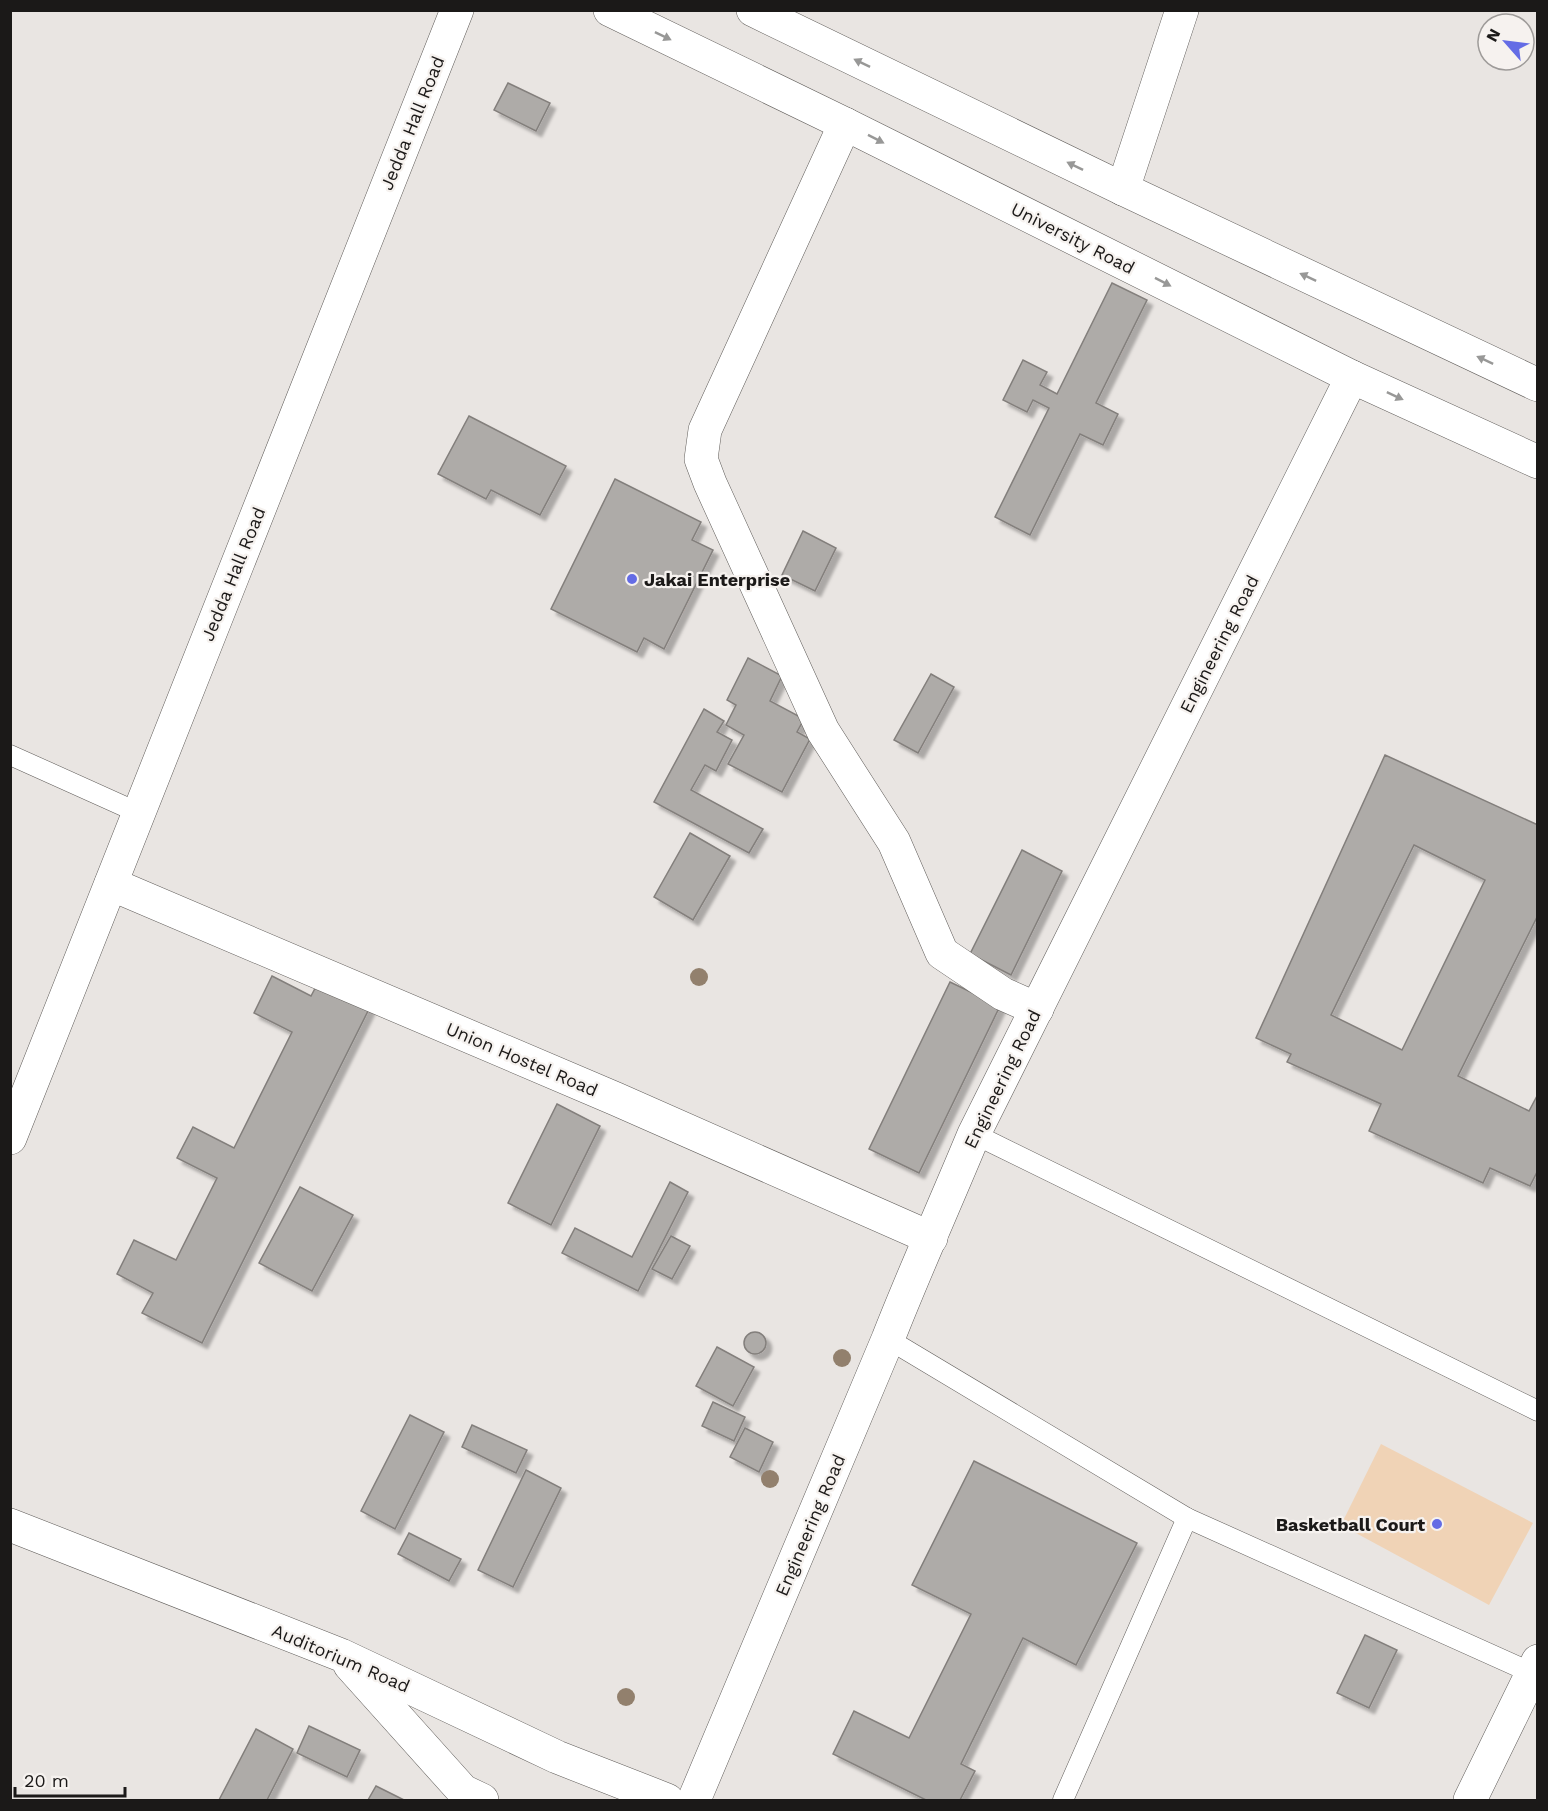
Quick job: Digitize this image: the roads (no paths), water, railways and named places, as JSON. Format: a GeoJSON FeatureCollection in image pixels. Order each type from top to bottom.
{"type":"FeatureCollection","features":[{"type":"Feature","properties":{"kind":"street","name":"Jedda Hall Road"},"geometry":{"type":"LineString","coordinates":[[10,1138],[457,10]]}},
{"type":"Feature","properties":{"kind":"street","name":"University Road"},"geometry":{"type":"LineString","coordinates":[[610,10],[845,124],[1352,377],[1538,462]]}},
{"type":"Feature","properties":{"kind":"street"},"geometry":{"type":"LineString","coordinates":[[753,10],[1123,189],[1538,385]]}},
{"type":"Feature","properties":{"kind":"street"},"geometry":{"type":"LineString","coordinates":[[1123,189],[1182,10]]}},
{"type":"Feature","properties":{"kind":"street"},"geometry":{"type":"LineString","coordinates":[[845,124],[705,430],[701,459],[823,731],[894,842],[942,953],[1003,994],[1037,1009]]}},
{"type":"Feature","properties":{"kind":"street","name":"Engineering Road"},"geometry":{"type":"LineString","coordinates":[[693,1800],[888,1339],[912,1275],[931,1238],[974,1134],[1352,377]]}},
{"type":"Feature","properties":{"kind":"street","name":"Union Hostel Road"},"geometry":{"type":"LineString","coordinates":[[111,884],[594,1090],[931,1238]]}},
{"type":"Feature","properties":{"kind":"street","name":"Auditorium Road"},"geometry":{"type":"LineString","coordinates":[[10,1525],[340,1655],[557,1757],[667,1800]]}},
{"type":"Feature","properties":{"kind":"street"},"geometry":{"type":"LineString","coordinates":[[340,1655],[463,1791],[482,1800]]}},
{"type":"Feature","properties":{"kind":"street"},"geometry":{"type":"LineString","coordinates":[[1470,1800],[1535,1667]]}},
{"type":"Feature","properties":{"kind":"lane"},"geometry":{"type":"LineString","coordinates":[[10,755],[139,813]]}},
{"type":"Feature","properties":{"kind":"lane"},"geometry":{"type":"LineString","coordinates":[[974,1134],[1538,1411]]}},
{"type":"Feature","properties":{"kind":"lane"},"geometry":{"type":"LineString","coordinates":[[888,1339],[1187,1518],[1535,1667]]}},
{"type":"Feature","properties":{"kind":"lane"},"geometry":{"type":"LineString","coordinates":[[1063,1800],[1187,1518]]}},
{"type":"Feature","properties":{"kind":"place","name":"Jakai Enterprise"},"geometry":{"type":"Point","coordinates":[632,579]}},
{"type":"Feature","properties":{"kind":"place","name":"Basketball Court"},"geometry":{"type":"Point","coordinates":[1437,1524]}}]}
